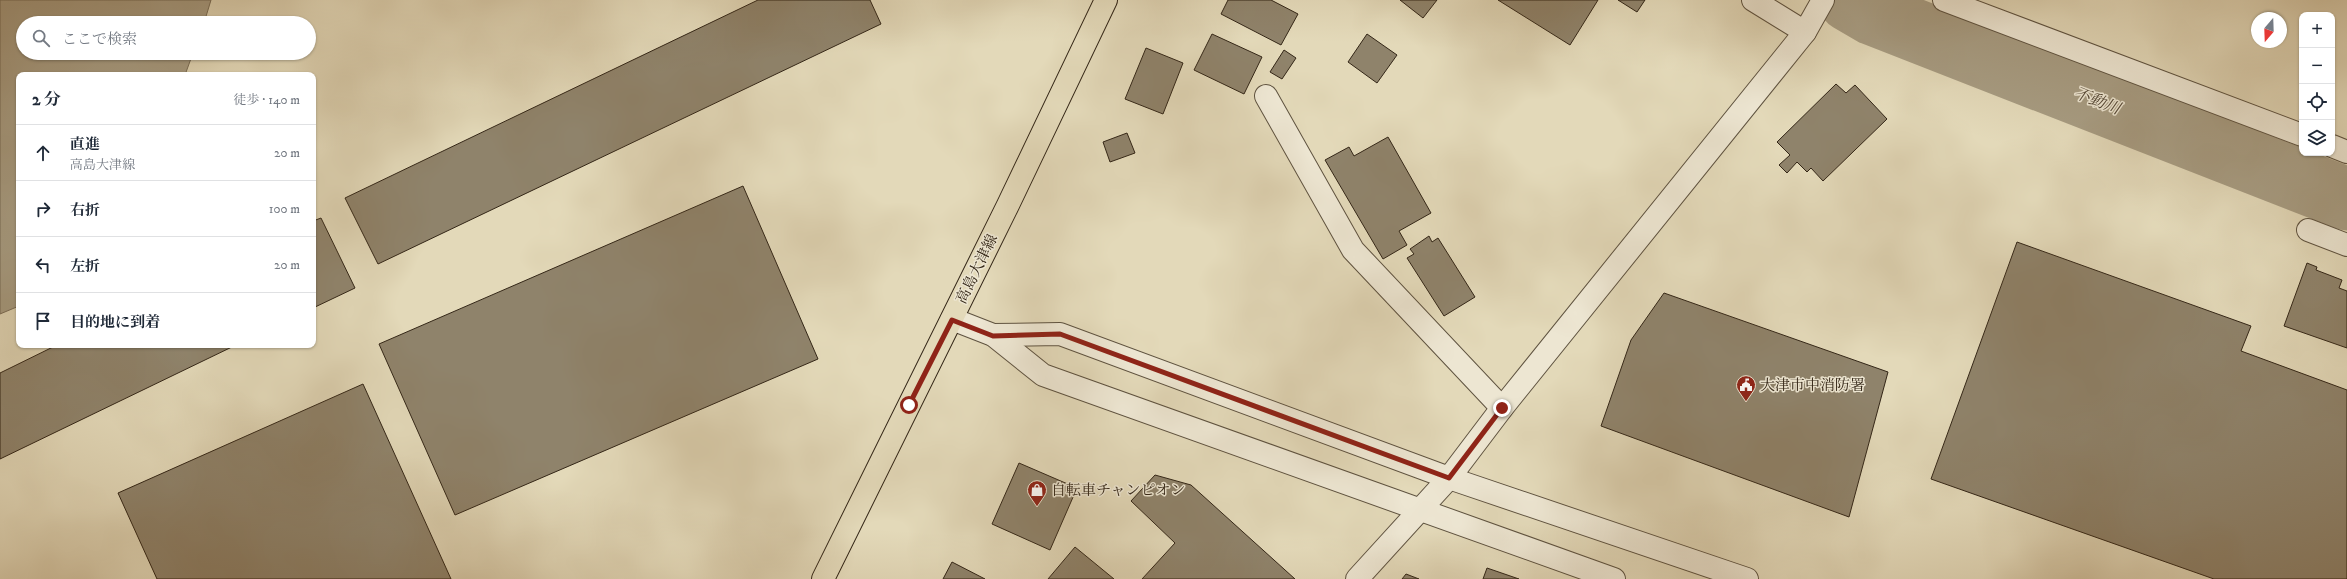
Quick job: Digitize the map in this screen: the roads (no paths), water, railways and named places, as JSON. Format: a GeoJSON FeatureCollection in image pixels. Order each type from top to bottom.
{"type":"FeatureCollection","features":[{"type":"Feature","properties":{"kind":"main road","name":"高島大津線"},"geometry":{"type":"LineString","coordinates":[[823,579],[952,320],[1106,0]]}},
{"type":"Feature","properties":{"kind":"street"},"geometry":{"type":"LineString","coordinates":[[1753,0],[1808,26]]}},
{"type":"Feature","properties":{"kind":"street"},"geometry":{"type":"LineString","coordinates":[[1357,579],[1449,478],[1502,408],[1808,26],[1823,0]]}},
{"type":"Feature","properties":{"kind":"street"},"geometry":{"type":"LineString","coordinates":[[1944,0],[2299,134]]}},
{"type":"Feature","properties":{"kind":"street"},"geometry":{"type":"LineString","coordinates":[[1266,96],[1353,250],[1502,408]]}},
{"type":"Feature","properties":{"kind":"street"},"geometry":{"type":"LineString","coordinates":[[2335,147],[2347,152]]}},
{"type":"Feature","properties":{"kind":"street"},"geometry":{"type":"LineString","coordinates":[[2308,230],[2347,245]]}},
{"type":"Feature","properties":{"kind":"street"},"geometry":{"type":"LineString","coordinates":[[952,320],[993,336],[1043,374],[1614,579]]}},
{"type":"Feature","properties":{"kind":"street"},"geometry":{"type":"LineString","coordinates":[[993,336],[1060,334],[1449,478],[1747,579]]}},
{"type":"Feature","properties":{"kind":"waterway","name":"不動川"},"geometry":{"type":"LineString","coordinates":[[1849,0],[1873,14],[2347,199]]}},
{"type":"Feature","properties":{"kind":"place","name":"大津市中消防署"},"geometry":{"type":"Point","coordinates":[1746,402]}},
{"type":"Feature","properties":{"kind":"place","name":"自転車チャンピオン"},"geometry":{"type":"Point","coordinates":[1037,507]}}]}
